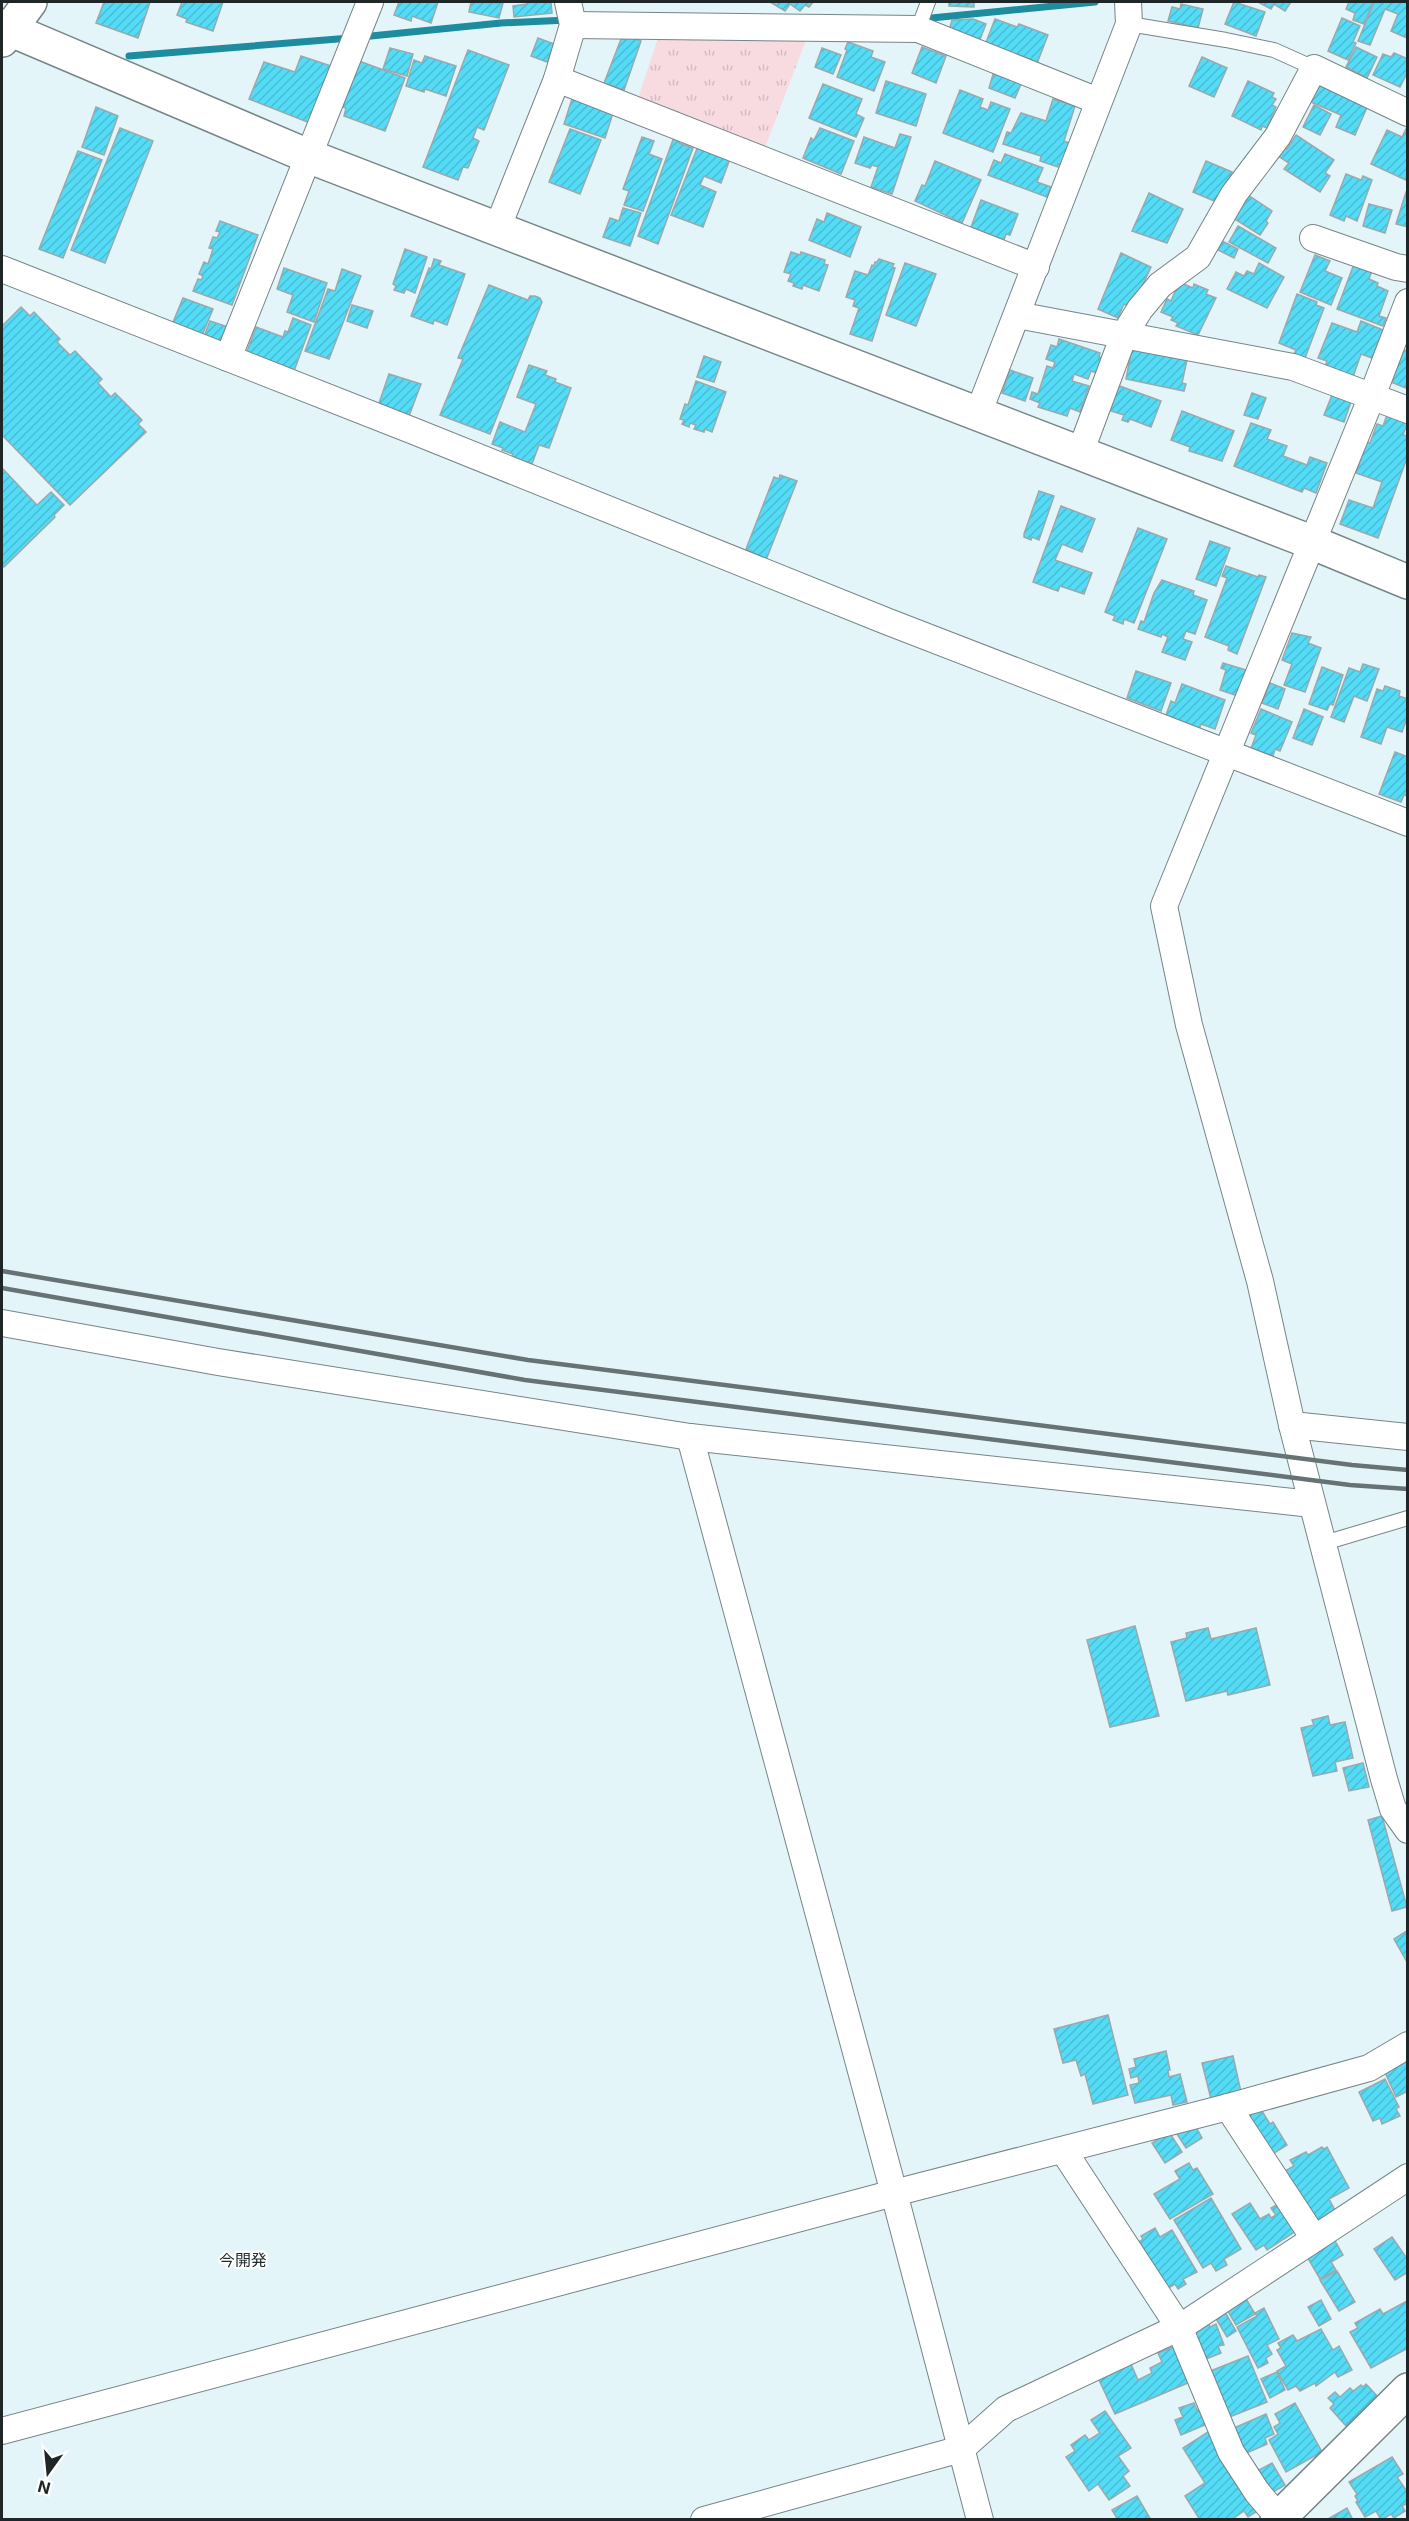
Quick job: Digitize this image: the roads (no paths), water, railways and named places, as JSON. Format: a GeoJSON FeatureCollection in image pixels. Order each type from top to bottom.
{"type":"FeatureCollection","features":[{"type":"Feature","properties":{"kind":"street"},"geometry":{"type":"LineString","coordinates":[[30,2],[5,32],[308,156],[1311,542],[1407,582]]}},
{"type":"Feature","properties":{"kind":"street"},"geometry":{"type":"LineString","coordinates":[[228,358],[370,2]]}},
{"type":"Feature","properties":{"kind":"street"},"geometry":{"type":"LineString","coordinates":[[497,229],[557,79],[571,13],[918,29],[1098,101]]}},
{"type":"Feature","properties":{"kind":"street"},"geometry":{"type":"LineString","coordinates":[[978,414],[1036,267],[1129,13]]}},
{"type":"Feature","properties":{"kind":"street"},"geometry":{"type":"LineString","coordinates":[[1080,453],[1124,335],[1140,309],[1160,285],[1198,257],[1234,194],[1278,136],[1314,68],[1407,113]]}},
{"type":"Feature","properties":{"kind":"street"},"geometry":{"type":"LineString","coordinates":[[557,79],[1036,267]]}},
{"type":"Feature","properties":{"kind":"street"},"geometry":{"type":"LineString","coordinates":[[1313,238],[1407,269]]}},
{"type":"Feature","properties":{"kind":"street"},"geometry":{"type":"LineString","coordinates":[[2,269],[886,621],[1407,823]]}},
{"type":"Feature","properties":{"kind":"street"},"geometry":{"type":"LineString","coordinates":[[1407,302],[1372,396],[1164,906],[1189,1025],[1260,1281],[1292,1425],[1384,1779],[1393,1809],[1407,1830]]}},
{"type":"Feature","properties":{"kind":"street"},"geometry":{"type":"LineString","coordinates":[[1017,315],[1293,367],[1407,410]]}},
{"type":"Feature","properties":{"kind":"street"},"geometry":{"type":"LineString","coordinates":[[2,1323],[218,1362],[690,1437],[1312,1504]]}},
{"type":"Feature","properties":{"kind":"street"},"geometry":{"type":"LineString","coordinates":[[1292,1425],[1407,1437]]}},
{"type":"Feature","properties":{"kind":"street"},"geometry":{"type":"LineString","coordinates":[[690,1437],[980,2520]]}},
{"type":"Feature","properties":{"kind":"street"},"geometry":{"type":"LineString","coordinates":[[2,2431],[894,2193],[1228,2107],[1369,2068],[1407,2045]]}},
{"type":"Feature","properties":{"kind":"street"},"geometry":{"type":"LineString","coordinates":[[1228,2107],[1314,2238]]}},
{"type":"Feature","properties":{"kind":"street"},"geometry":{"type":"LineString","coordinates":[[1063,2150],[1179,2328],[1231,2452],[1278,2519],[1407,2390]]}},
{"type":"Feature","properties":{"kind":"street"},"geometry":{"type":"LineString","coordinates":[[704,2520],[961,2449],[1006,2409],[1179,2328],[1407,2177]]}},
{"type":"Feature","properties":{"kind":"lane"},"geometry":{"type":"LineString","coordinates":[[918,29],[928,2]]}},
{"type":"Feature","properties":{"kind":"lane"},"geometry":{"type":"LineString","coordinates":[[1129,13],[1264,48],[1314,68]]}},
{"type":"Feature","properties":{"kind":"lane"},"geometry":{"type":"LineString","coordinates":[[1324,1543],[1407,1518]]}},
{"type":"Feature","properties":{"kind":"waterway"},"geometry":{"type":"LineString","coordinates":[[921,19],[1095,2]]}},
{"type":"Feature","properties":{"kind":"waterway"},"geometry":{"type":"LineString","coordinates":[[361,37],[501,23],[568,20]]}},
{"type":"Feature","properties":{"kind":"waterway"},"geometry":{"type":"LineString","coordinates":[[129,56],[350,38]]}},
{"type":"Feature","properties":{"kind":"railway"},"geometry":{"type":"LineString","coordinates":[[2,1271],[528,1360],[1352,1465],[1408,1470]]}},
{"type":"Feature","properties":{"kind":"railway"},"geometry":{"type":"LineString","coordinates":[[2,1288],[525,1380],[1350,1485],[1408,1489]]}},
{"type":"Feature","properties":{"kind":"district","name":"今開発"},"geometry":{"type":"Point","coordinates":[243,2260]}}]}
